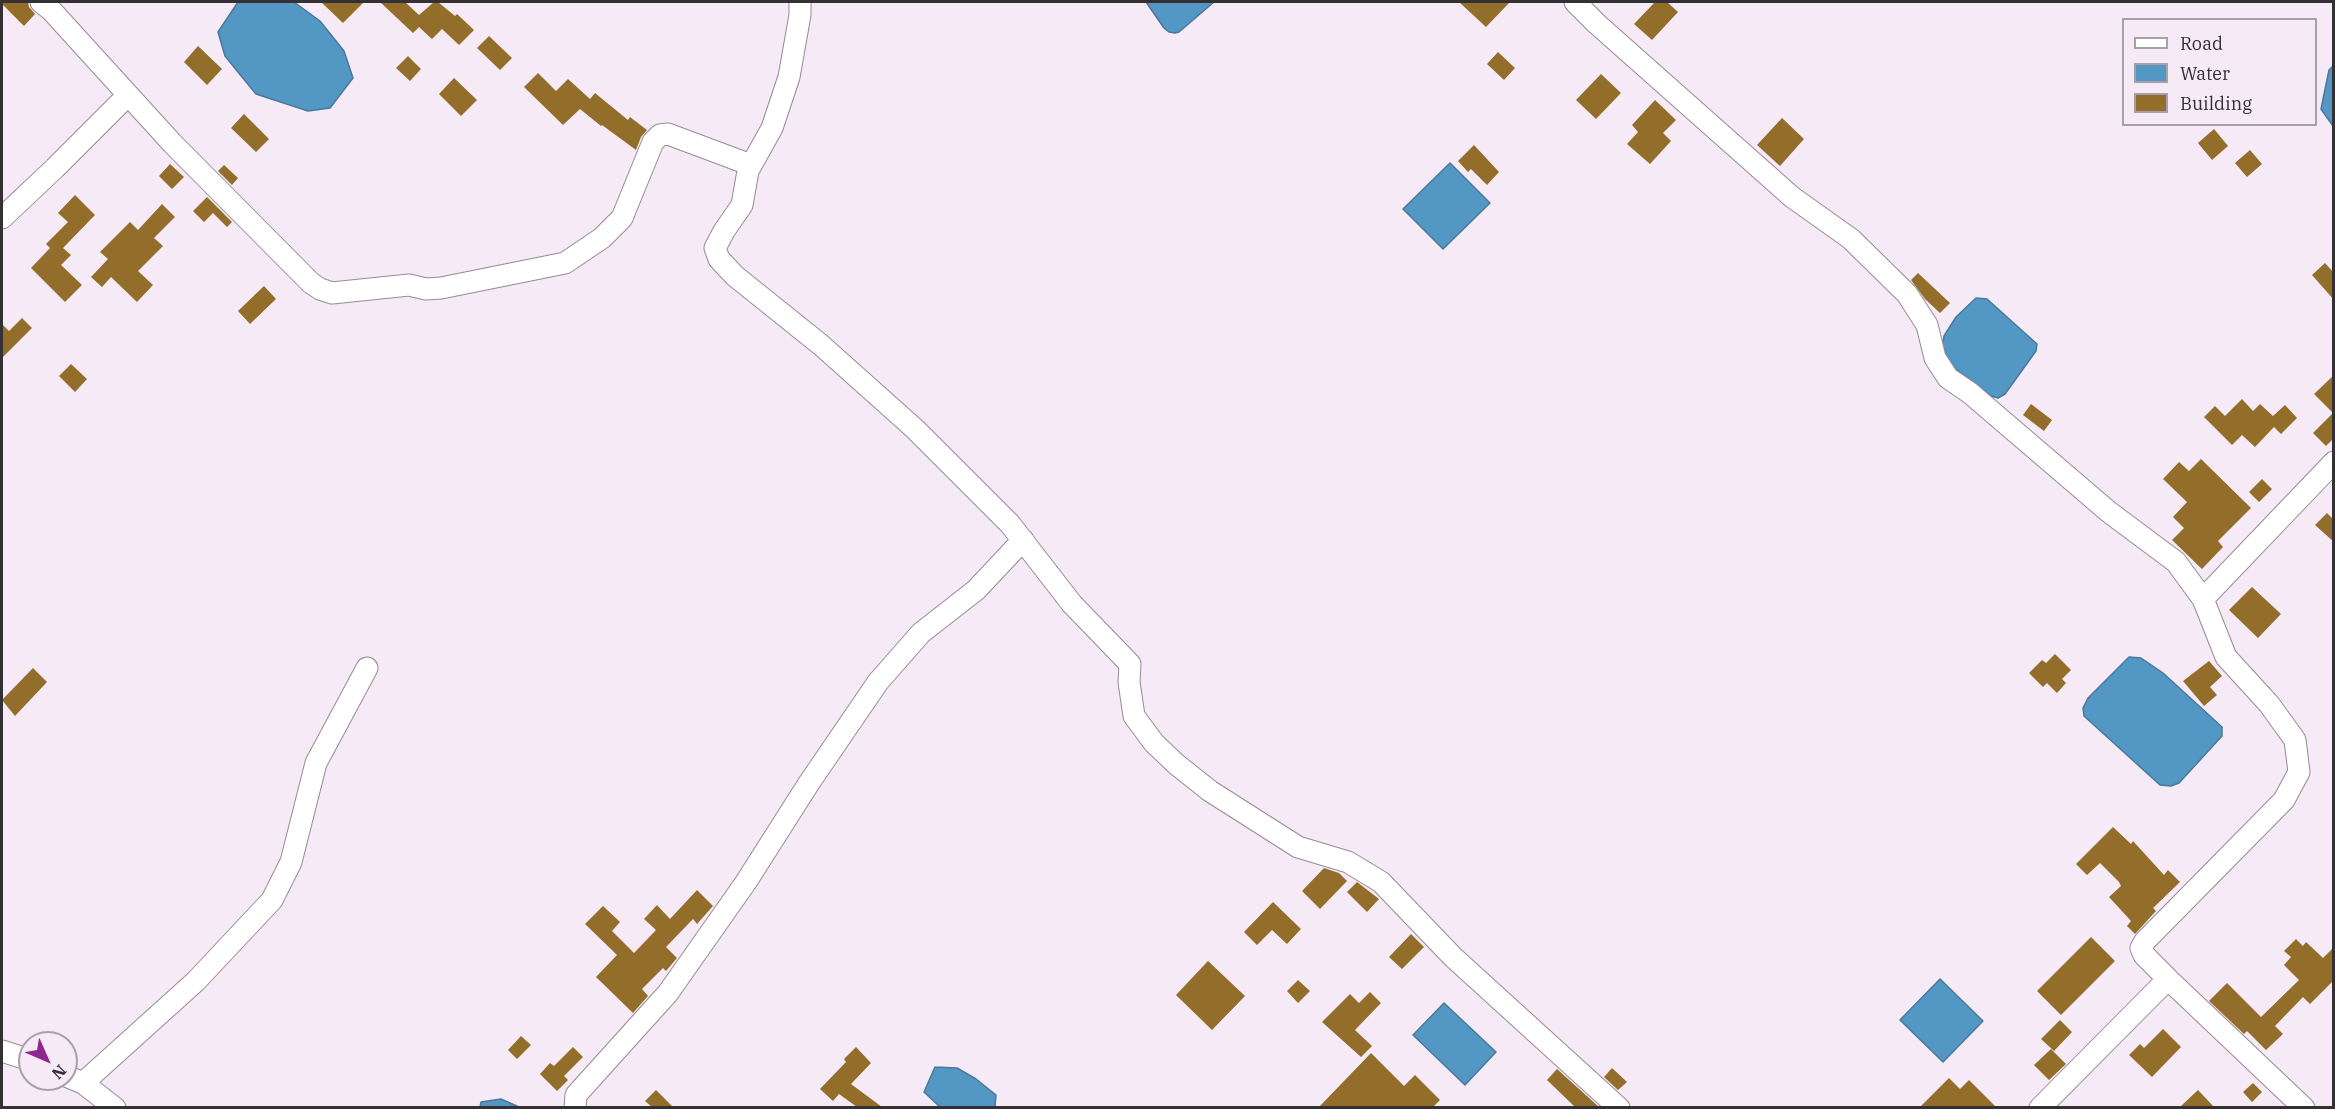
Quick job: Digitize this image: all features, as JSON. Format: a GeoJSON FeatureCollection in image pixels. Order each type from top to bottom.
{"type":"FeatureCollection","features":[{"type":"Feature","properties":{"kind":"street"},"geometry":{"type":"LineString","coordinates":[[41,2],[51,10],[172,143],[312,283],[332,293],[409,285],[426,289],[441,288],[565,263],[602,238],[621,218],[652,142],[660,135],[668,134],[751,165]]}},
{"type":"Feature","properties":{"kind":"street"},"geometry":{"type":"LineString","coordinates":[[800,2],[800,15],[789,77],[772,128],[751,165],[742,205],[715,248],[718,259],[735,276],[821,345],[915,429],[963,475],[1023,540],[1072,604],[1130,664],[1134,716],[1154,743],[1176,764],[1228,803],[1298,847],[1348,862],[1381,882],[1453,957],[1619,1107]]}},
{"type":"Feature","properties":{"kind":"street"},"geometry":{"type":"LineString","coordinates":[[1575,2],[1792,197],[1851,240],[1907,294],[1928,325],[1935,358],[1948,378],[1970,393],[2109,512],[2176,562],[2203,599],[2226,657],[2269,704],[2295,740],[2299,772],[2284,800],[2145,941],[2141,948],[2144,955],[2168,979],[2304,1107]]}},
{"type":"Feature","properties":{"kind":"street"},"geometry":{"type":"LineString","coordinates":[[2,218],[128,94]]}},
{"type":"Feature","properties":{"kind":"street"},"geometry":{"type":"LineString","coordinates":[[2203,599],[2334,462]]}},
{"type":"Feature","properties":{"kind":"street"},"geometry":{"type":"LineString","coordinates":[[575,1107],[576,1095],[668,993],[746,882],[809,783],[878,682],[921,633],[976,590],[1023,540]]}},
{"type":"Feature","properties":{"kind":"street"},"geometry":{"type":"LineString","coordinates":[[78,1077],[196,981],[272,900],[291,862],[316,763],[368,668]]}},
{"type":"Feature","properties":{"kind":"street"},"geometry":{"type":"LineString","coordinates":[[2040,1107],[2168,979]]}},
{"type":"Feature","properties":{"kind":"street"},"geometry":{"type":"LineString","coordinates":[[2,1051],[18,1056]]}},
{"type":"Feature","properties":{"kind":"street"},"geometry":{"type":"LineString","coordinates":[[78,1081],[115,1107]]}},
{"type":"Feature","properties":{"kind":"water"},"geometry":{"type":"Polygon","coordinates":[[[238,2],[294,2],[320,21],[344,51],[353,78],[330,108],[308,111],[256,94],[225,56],[218,32],[238,2]]]}},
{"type":"Feature","properties":{"kind":"water"},"geometry":{"type":"Polygon","coordinates":[[[1146,2],[1214,2],[1175,33],[1164,28],[1146,2]]]}},
{"type":"Feature","properties":{"kind":"water"},"geometry":{"type":"Polygon","coordinates":[[[2333,66],[2333,126],[2321,109],[2329,70],[2333,66]]]}},
{"type":"Feature","properties":{"kind":"water"},"geometry":{"type":"Polygon","coordinates":[[[1450,163],[1490,203],[1443,249],[1403,209],[1450,163]]]}},
{"type":"Feature","properties":{"kind":"water"},"geometry":{"type":"Polygon","coordinates":[[[1976,298],[1987,299],[2037,344],[2036,351],[2005,394],[1998,398],[1991,396],[1945,361],[1942,348],[1944,336],[1956,317],[1976,298]]]}},
{"type":"Feature","properties":{"kind":"water"},"geometry":{"type":"Polygon","coordinates":[[[2129,657],[2141,658],[2163,673],[2222,727],[2222,736],[2179,783],[2171,786],[2160,785],[2084,716],[2083,708],[2088,698],[2129,657]]]}},
{"type":"Feature","properties":{"kind":"water"},"geometry":{"type":"Polygon","coordinates":[[[1940,979],[1983,1021],[1943,1062],[1900,1020],[1940,979]]]}},
{"type":"Feature","properties":{"kind":"water"},"geometry":{"type":"Polygon","coordinates":[[[1444,1003],[1496,1052],[1465,1085],[1413,1035],[1444,1003]]]}},
{"type":"Feature","properties":{"kind":"water"},"geometry":{"type":"Polygon","coordinates":[[[935,1067],[957,1068],[976,1079],[996,1095],[995,1107],[940,1107],[924,1092],[935,1067]]]}},
{"type":"Feature","properties":{"kind":"water"},"geometry":{"type":"Polygon","coordinates":[[[501,1099],[519,1107],[480,1107],[481,1102],[501,1099]]]}},
{"type":"Feature","properties":{"kind":"building"},"geometry":{"type":"Polygon","coordinates":[[[2,2],[28,2],[35,14],[24,26],[2,2]]]}},
{"type":"Feature","properties":{"kind":"building"},"geometry":{"type":"Polygon","coordinates":[[[321,2],[364,2],[343,23],[321,2]]]}},
{"type":"Feature","properties":{"kind":"building"},"geometry":{"type":"Polygon","coordinates":[[[380,2],[405,2],[419,15],[434,2],[438,2],[455,16],[457,14],[474,30],[459,45],[442,29],[432,39],[419,27],[413,33],[380,2]]]}},
{"type":"Feature","properties":{"kind":"building"},"geometry":{"type":"Polygon","coordinates":[[[1459,2],[1510,2],[1486,27],[1459,2]]]}},
{"type":"Feature","properties":{"kind":"building"},"geometry":{"type":"Polygon","coordinates":[[[1655,2],[1667,2],[1678,12],[1652,40],[1634,24],[1655,2]]]}},
{"type":"Feature","properties":{"kind":"building"},"geometry":{"type":"Polygon","coordinates":[[[489,36],[512,58],[500,70],[477,48],[489,36]]]}},
{"type":"Feature","properties":{"kind":"building"},"geometry":{"type":"Polygon","coordinates":[[[198,46],[222,69],[207,85],[184,62],[198,46]]]}},
{"type":"Feature","properties":{"kind":"building"},"geometry":{"type":"Polygon","coordinates":[[[1498,52],[1515,68],[1504,80],[1487,64],[1498,52]]]}},
{"type":"Feature","properties":{"kind":"building"},"geometry":{"type":"Polygon","coordinates":[[[408,56],[421,69],[410,81],[396,68],[408,56]]]}},
{"type":"Feature","properties":{"kind":"building"},"geometry":{"type":"Polygon","coordinates":[[[538,73],[556,91],[568,79],[590,99],[595,93],[628,120],[630,117],[647,130],[641,137],[636,150],[580,109],[563,125],[524,87],[538,73]]]}},
{"type":"Feature","properties":{"kind":"building"},"geometry":{"type":"Polygon","coordinates":[[[1601,74],[1621,93],[1596,119],[1576,100],[1601,74]]]}},
{"type":"Feature","properties":{"kind":"building"},"geometry":{"type":"Polygon","coordinates":[[[454,78],[477,100],[461,116],[439,94],[454,78]]]}},
{"type":"Feature","properties":{"kind":"building"},"geometry":{"type":"Polygon","coordinates":[[[1655,100],[1676,120],[1663,133],[1671,141],[1650,164],[1627,144],[1638,132],[1632,125],[1655,100]]]}},
{"type":"Feature","properties":{"kind":"building"},"geometry":{"type":"Polygon","coordinates":[[[244,114],[269,139],[256,152],[231,128],[244,114]]]}},
{"type":"Feature","properties":{"kind":"building"},"geometry":{"type":"Polygon","coordinates":[[[1782,118],[1804,139],[1780,166],[1757,145],[1782,118]]]}},
{"type":"Feature","properties":{"kind":"building"},"geometry":{"type":"Polygon","coordinates":[[[2214,129],[2228,146],[2212,160],[2198,143],[2214,129]]]}},
{"type":"Feature","properties":{"kind":"building"},"geometry":{"type":"Polygon","coordinates":[[[1474,145],[1499,172],[1487,185],[1471,169],[1468,172],[1458,161],[1474,145]]]}},
{"type":"Feature","properties":{"kind":"building"},"geometry":{"type":"Polygon","coordinates":[[[2250,150],[2262,164],[2247,177],[2235,163],[2250,150]]]}},
{"type":"Feature","properties":{"kind":"building"},"geometry":{"type":"Polygon","coordinates":[[[170,164],[184,177],[172,189],[159,176],[170,164]]]}},
{"type":"Feature","properties":{"kind":"building"},"geometry":{"type":"Polygon","coordinates":[[[224,165],[238,178],[232,185],[218,171],[224,165]]]}},
{"type":"Feature","properties":{"kind":"building"},"geometry":{"type":"Polygon","coordinates":[[[75,195],[95,215],[63,248],[71,255],[61,265],[82,285],[65,302],[31,268],[50,248],[46,244],[68,222],[58,213],[75,195]]]}},
{"type":"Feature","properties":{"kind":"building"},"geometry":{"type":"Polygon","coordinates":[[[207,197],[232,222],[227,227],[213,213],[204,222],[193,211],[207,197]]]}},
{"type":"Feature","properties":{"kind":"building"},"geometry":{"type":"Polygon","coordinates":[[[162,204],[175,217],[154,238],[163,246],[138,271],[153,285],[137,302],[111,277],[102,287],[91,277],[108,259],[100,252],[130,222],[138,230],[162,204]]]}},
{"type":"Feature","properties":{"kind":"building"},"geometry":{"type":"Polygon","coordinates":[[[2325,263],[2334,273],[2334,300],[2312,275],[2325,263]]]}},
{"type":"Feature","properties":{"kind":"building"},"geometry":{"type":"Polygon","coordinates":[[[1918,273],[1950,303],[1940,313],[1925,299],[1911,280],[1918,273]]]}},
{"type":"Feature","properties":{"kind":"building"},"geometry":{"type":"Polygon","coordinates":[[[264,286],[276,299],[250,324],[238,311],[264,286]]]}},
{"type":"Feature","properties":{"kind":"building"},"geometry":{"type":"Polygon","coordinates":[[[22,318],[32,328],[2,358],[2,324],[9,331],[22,318]]]}},
{"type":"Feature","properties":{"kind":"building"},"geometry":{"type":"Polygon","coordinates":[[[71,364],[87,379],[75,392],[59,376],[71,364]]]}},
{"type":"Feature","properties":{"kind":"building"},"geometry":{"type":"Polygon","coordinates":[[[2334,375],[2334,438],[2326,446],[2313,433],[2333,413],[2314,394],[2334,375]]]}},
{"type":"Feature","properties":{"kind":"building"},"geometry":{"type":"Polygon","coordinates":[[[2242,399],[2253,411],[2260,404],[2273,416],[2285,405],[2297,418],[2281,434],[2274,427],[2255,447],[2242,435],[2232,445],[2204,417],[2215,406],[2225,416],[2242,399]]]}},
{"type":"Feature","properties":{"kind":"building"},"geometry":{"type":"Polygon","coordinates":[[[2031,404],[2052,420],[2044,431],[2023,415],[2031,404]]]}},
{"type":"Feature","properties":{"kind":"building"},"geometry":{"type":"Polygon","coordinates":[[[2201,459],[2251,508],[2218,541],[2223,547],[2202,569],[2172,540],[2184,528],[2173,517],[2187,502],[2163,479],[2179,462],[2189,471],[2201,459]]]}},
{"type":"Feature","properties":{"kind":"building"},"geometry":{"type":"Polygon","coordinates":[[[2262,479],[2272,489],[2259,502],[2249,492],[2262,479]]]}},
{"type":"Feature","properties":{"kind":"building"},"geometry":{"type":"Polygon","coordinates":[[[2327,513],[2334,520],[2334,542],[2315,525],[2327,513]]]}},
{"type":"Feature","properties":{"kind":"building"},"geometry":{"type":"Polygon","coordinates":[[[2252,587],[2281,614],[2258,638],[2229,610],[2252,587]]]}},
{"type":"Feature","properties":{"kind":"building"},"geometry":{"type":"Polygon","coordinates":[[[2055,654],[2071,670],[2062,679],[2066,683],[2057,693],[2047,683],[2043,687],[2029,673],[2042,660],[2046,663],[2055,654]]]}},
{"type":"Feature","properties":{"kind":"building"},"geometry":{"type":"Polygon","coordinates":[[[2209,661],[2222,676],[2210,687],[2217,695],[2204,706],[2183,681],[2209,661]]]}},
{"type":"Feature","properties":{"kind":"building"},"geometry":{"type":"Polygon","coordinates":[[[33,668],[47,682],[15,716],[2,700],[33,668]]]}},
{"type":"Feature","properties":{"kind":"building"},"geometry":{"type":"Polygon","coordinates":[[[2113,827],[2131,844],[2133,841],[2164,875],[2168,870],[2180,882],[2153,908],[2156,911],[2135,934],[2127,926],[2131,921],[2109,897],[2121,886],[2119,882],[2100,863],[2087,875],[2076,864],[2113,827]]]}},
{"type":"Feature","properties":{"kind":"building"},"geometry":{"type":"Polygon","coordinates":[[[1324,868],[1339,873],[1347,881],[1320,909],[1302,891],[1324,868]]]}},
{"type":"Feature","properties":{"kind":"building"},"geometry":{"type":"Polygon","coordinates":[[[1357,882],[1379,899],[1367,912],[1347,892],[1357,882]]]}},
{"type":"Feature","properties":{"kind":"building"},"geometry":{"type":"Polygon","coordinates":[[[697,890],[713,906],[697,924],[693,919],[666,947],[677,958],[666,971],[663,968],[642,989],[648,996],[633,1013],[596,977],[617,955],[585,924],[603,906],[620,922],[612,931],[634,953],[656,930],[644,919],[657,905],[670,919],[697,890]]]}},
{"type":"Feature","properties":{"kind":"building"},"geometry":{"type":"Polygon","coordinates":[[[1273,902],[1301,929],[1287,944],[1272,930],[1257,945],[1244,932],[1273,902]]]}},
{"type":"Feature","properties":{"kind":"building"},"geometry":{"type":"Polygon","coordinates":[[[1411,934],[1424,947],[1402,969],[1389,957],[1411,934]]]}},
{"type":"Feature","properties":{"kind":"building"},"geometry":{"type":"Polygon","coordinates":[[[2091,937],[2115,961],[2061,1015],[2037,991],[2091,937]]]}},
{"type":"Feature","properties":{"kind":"building"},"geometry":{"type":"Polygon","coordinates":[[[2296,939],[2303,946],[2306,942],[2323,958],[2334,947],[2334,980],[2310,1004],[2303,997],[2275,1026],[2283,1034],[2266,1050],[2247,1031],[2244,1034],[2209,1001],[2227,983],[2261,1017],[2299,980],[2284,965],[2291,957],[2284,951],[2296,939]]]}},
{"type":"Feature","properties":{"kind":"building"},"geometry":{"type":"Polygon","coordinates":[[[1208,961],[1245,996],[1212,1030],[1176,995],[1208,961]]]}},
{"type":"Feature","properties":{"kind":"building"},"geometry":{"type":"Polygon","coordinates":[[[1298,980],[1310,991],[1298,1003],[1287,991],[1298,980]]]}},
{"type":"Feature","properties":{"kind":"building"},"geometry":{"type":"Polygon","coordinates":[[[1370,992],[1381,1003],[1355,1030],[1372,1046],[1361,1057],[1322,1022],[1350,994],[1359,1003],[1370,992]]]}},
{"type":"Feature","properties":{"kind":"building"},"geometry":{"type":"Polygon","coordinates":[[[2060,1020],[2072,1032],[2054,1051],[2041,1039],[2060,1020]]]}},
{"type":"Feature","properties":{"kind":"building"},"geometry":{"type":"Polygon","coordinates":[[[2163,1029],[2181,1047],[2152,1077],[2129,1055],[2140,1044],[2144,1048],[2163,1029]]]}},
{"type":"Feature","properties":{"kind":"building"},"geometry":{"type":"Polygon","coordinates":[[[521,1036],[531,1045],[517,1059],[508,1050],[521,1036]]]}},
{"type":"Feature","properties":{"kind":"building"},"geometry":{"type":"Polygon","coordinates":[[[573,1047],[583,1057],[564,1076],[568,1080],[557,1091],[540,1074],[550,1063],[554,1066],[573,1047]]]}},
{"type":"Feature","properties":{"kind":"building"},"geometry":{"type":"Polygon","coordinates":[[[856,1047],[871,1063],[851,1084],[882,1107],[857,1107],[839,1094],[833,1101],[820,1089],[846,1062],[844,1059],[856,1047]]]}},
{"type":"Feature","properties":{"kind":"building"},"geometry":{"type":"Polygon","coordinates":[[[2051,1049],[2066,1064],[2049,1080],[2034,1065],[2051,1049]]]}},
{"type":"Feature","properties":{"kind":"building"},"geometry":{"type":"Polygon","coordinates":[[[1371,1053],[1404,1086],[1415,1075],[1440,1100],[1433,1107],[1319,1107],[1371,1053]]]}},
{"type":"Feature","properties":{"kind":"building"},"geometry":{"type":"Polygon","coordinates":[[[1612,1068],[1627,1082],[1618,1090],[1604,1077],[1612,1068]]]}},
{"type":"Feature","properties":{"kind":"building"},"geometry":{"type":"Polygon","coordinates":[[[1557,1069],[1599,1107],[1573,1107],[1547,1080],[1557,1069]]]}},
{"type":"Feature","properties":{"kind":"building"},"geometry":{"type":"Polygon","coordinates":[[[1949,1078],[1960,1089],[1969,1080],[1996,1107],[1920,1107],[1949,1078]]]}},
{"type":"Feature","properties":{"kind":"building"},"geometry":{"type":"Polygon","coordinates":[[[2253,1083],[2262,1092],[2252,1102],[2243,1092],[2253,1083]]]}},
{"type":"Feature","properties":{"kind":"building"},"geometry":{"type":"Polygon","coordinates":[[[656,1090],[673,1107],[652,1107],[645,1101],[656,1090]]]}},
{"type":"Feature","properties":{"kind":"building"},"geometry":{"type":"Polygon","coordinates":[[[2198,1090],[2214,1107],[2180,1107],[2198,1090]]]}}]}
